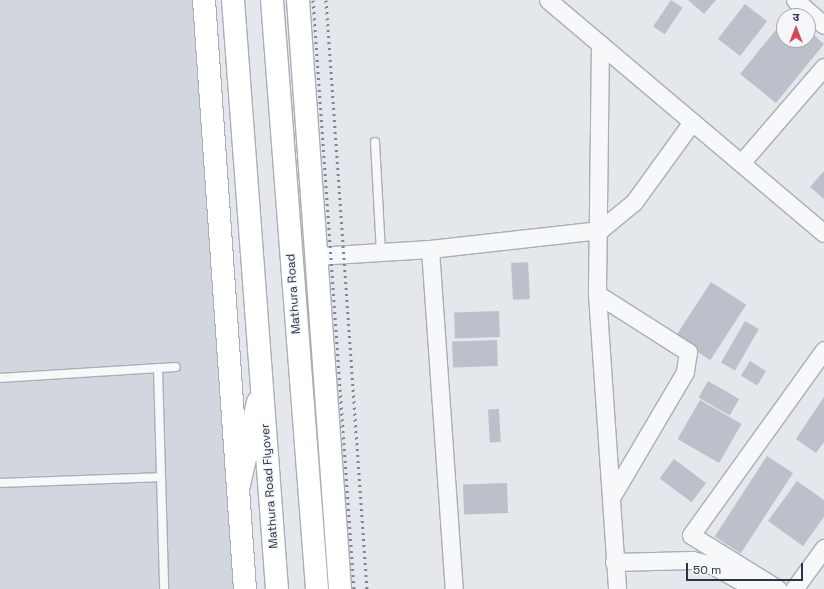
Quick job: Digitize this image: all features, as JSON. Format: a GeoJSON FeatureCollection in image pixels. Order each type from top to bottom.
{"type":"FeatureCollection","features":[{"type":"Feature","properties":{"kind":"main road"},"geometry":{"type":"LineString","coordinates":[[204,0],[239,485],[245,589]]}},
{"type":"Feature","properties":{"kind":"main road"},"geometry":{"type":"LineString","coordinates":[[233,0],[262,383],[239,485]]}},
{"type":"Feature","properties":{"kind":"main road","name":"Mathura Road"},"geometry":{"type":"LineString","coordinates":[[272,0],[317,589]]}},
{"type":"Feature","properties":{"kind":"main road"},"geometry":{"type":"LineString","coordinates":[[298,0],[340,589]]}},
{"type":"Feature","properties":{"kind":"main road","name":"Mathura Road Flyover"},"geometry":{"type":"LineString","coordinates":[[262,383],[277,589]]}},
{"type":"Feature","properties":{"kind":"street"},"geometry":{"type":"LineString","coordinates":[[548,0],[824,233]]}},
{"type":"Feature","properties":{"kind":"street"},"geometry":{"type":"LineString","coordinates":[[795,0],[824,26]]}},
{"type":"Feature","properties":{"kind":"street"},"geometry":{"type":"LineString","coordinates":[[600,44],[600,230],[597,294],[613,494],[614,562],[617,589]]}},
{"type":"Feature","properties":{"kind":"street"},"geometry":{"type":"LineString","coordinates":[[741,163],[824,67]]}},
{"type":"Feature","properties":{"kind":"street"},"geometry":{"type":"LineString","coordinates":[[316,256],[430,249],[600,230],[634,202],[692,122]]}},
{"type":"Feature","properties":{"kind":"street"},"geometry":{"type":"LineString","coordinates":[[430,249],[454,589]]}},
{"type":"Feature","properties":{"kind":"street"},"geometry":{"type":"LineString","coordinates":[[597,294],[688,352],[685,372],[613,494]]}},
{"type":"Feature","properties":{"kind":"street"},"geometry":{"type":"LineString","coordinates":[[778,589],[691,534],[824,350]]}},
{"type":"Feature","properties":{"kind":"street"},"geometry":{"type":"LineString","coordinates":[[794,589],[824,548]]}},
{"type":"Feature","properties":{"kind":"street"},"geometry":{"type":"LineString","coordinates":[[614,562],[692,560],[712,565],[755,589]]}},
{"type":"Feature","properties":{"kind":"lane"},"geometry":{"type":"LineString","coordinates":[[375,142],[381,252]]}},
{"type":"Feature","properties":{"kind":"lane"},"geometry":{"type":"LineString","coordinates":[[0,378],[176,367]]}},
{"type":"Feature","properties":{"kind":"lane"},"geometry":{"type":"LineString","coordinates":[[158,368],[164,589]]}},
{"type":"Feature","properties":{"kind":"lane"},"geometry":{"type":"LineString","coordinates":[[0,483],[161,477]]}},
{"type":"Feature","properties":{"kind":"shaded area"},"geometry":{"type":"Polygon","coordinates":[[[0,0],[206,0],[249,589],[0,589],[0,0]]]}},
{"type":"Feature","properties":{"kind":"building"},"geometry":{"type":"Polygon","coordinates":[[[671,0],[683,8],[665,34],[653,27],[671,0]]]}},
{"type":"Feature","properties":{"kind":"building"},"geometry":{"type":"Polygon","coordinates":[[[688,0],[716,0],[704,14],[688,0]]]}},
{"type":"Feature","properties":{"kind":"building"},"geometry":{"type":"Polygon","coordinates":[[[745,4],[767,21],[740,56],[718,39],[745,4]]]}},
{"type":"Feature","properties":{"kind":"building"},"geometry":{"type":"Polygon","coordinates":[[[776,30],[776,48],[816,48],[816,37],[824,44],[776,103],[740,74],[776,30]]]}},
{"type":"Feature","properties":{"kind":"building"},"geometry":{"type":"Polygon","coordinates":[[[824,171],[824,199],[810,187],[824,171]]]}},
{"type":"Feature","properties":{"kind":"building"},"geometry":{"type":"Polygon","coordinates":[[[528,262],[530,299],[513,300],[511,263],[528,262]]]}},
{"type":"Feature","properties":{"kind":"building"},"geometry":{"type":"Polygon","coordinates":[[[711,282],[746,305],[710,360],[675,337],[711,282]]]}},
{"type":"Feature","properties":{"kind":"building"},"geometry":{"type":"Polygon","coordinates":[[[499,311],[500,337],[455,339],[454,313],[499,311]]]}},
{"type":"Feature","properties":{"kind":"building"},"geometry":{"type":"Polygon","coordinates":[[[745,321],[759,329],[735,371],[721,363],[745,321]]]}},
{"type":"Feature","properties":{"kind":"building"},"geometry":{"type":"Polygon","coordinates":[[[497,340],[498,366],[453,368],[452,342],[497,340]]]}},
{"type":"Feature","properties":{"kind":"building"},"geometry":{"type":"Polygon","coordinates":[[[750,361],[766,371],[757,385],[741,375],[750,361]]]}},
{"type":"Feature","properties":{"kind":"building"},"geometry":{"type":"Polygon","coordinates":[[[708,381],[739,399],[730,415],[698,397],[708,381]]]}},
{"type":"Feature","properties":{"kind":"building"},"geometry":{"type":"Polygon","coordinates":[[[824,397],[824,442],[816,453],[796,439],[824,397]]]}},
{"type":"Feature","properties":{"kind":"building"},"geometry":{"type":"Polygon","coordinates":[[[700,400],[742,424],[719,463],[678,439],[700,400]]]}},
{"type":"Feature","properties":{"kind":"building"},"geometry":{"type":"Polygon","coordinates":[[[499,409],[501,442],[490,443],[488,410],[499,409]]]}},
{"type":"Feature","properties":{"kind":"building"},"geometry":{"type":"Polygon","coordinates":[[[767,456],[793,473],[741,553],[715,537],[767,456]]]}},
{"type":"Feature","properties":{"kind":"building"},"geometry":{"type":"Polygon","coordinates":[[[674,459],[706,483],[692,502],[660,478],[674,459]]]}},
{"type":"Feature","properties":{"kind":"building"},"geometry":{"type":"Polygon","coordinates":[[[797,481],[824,500],[824,517],[803,546],[768,521],[797,481]]]}},
{"type":"Feature","properties":{"kind":"building"},"geometry":{"type":"Polygon","coordinates":[[[507,483],[508,513],[464,515],[463,485],[507,483]]]}},
{"type":"Feature","properties":{"kind":"railway"},"geometry":{"type":"LineString","coordinates":[[313,0],[354,589]]}},
{"type":"Feature","properties":{"kind":"railway"},"geometry":{"type":"LineString","coordinates":[[326,0],[367,589]]}}]}
